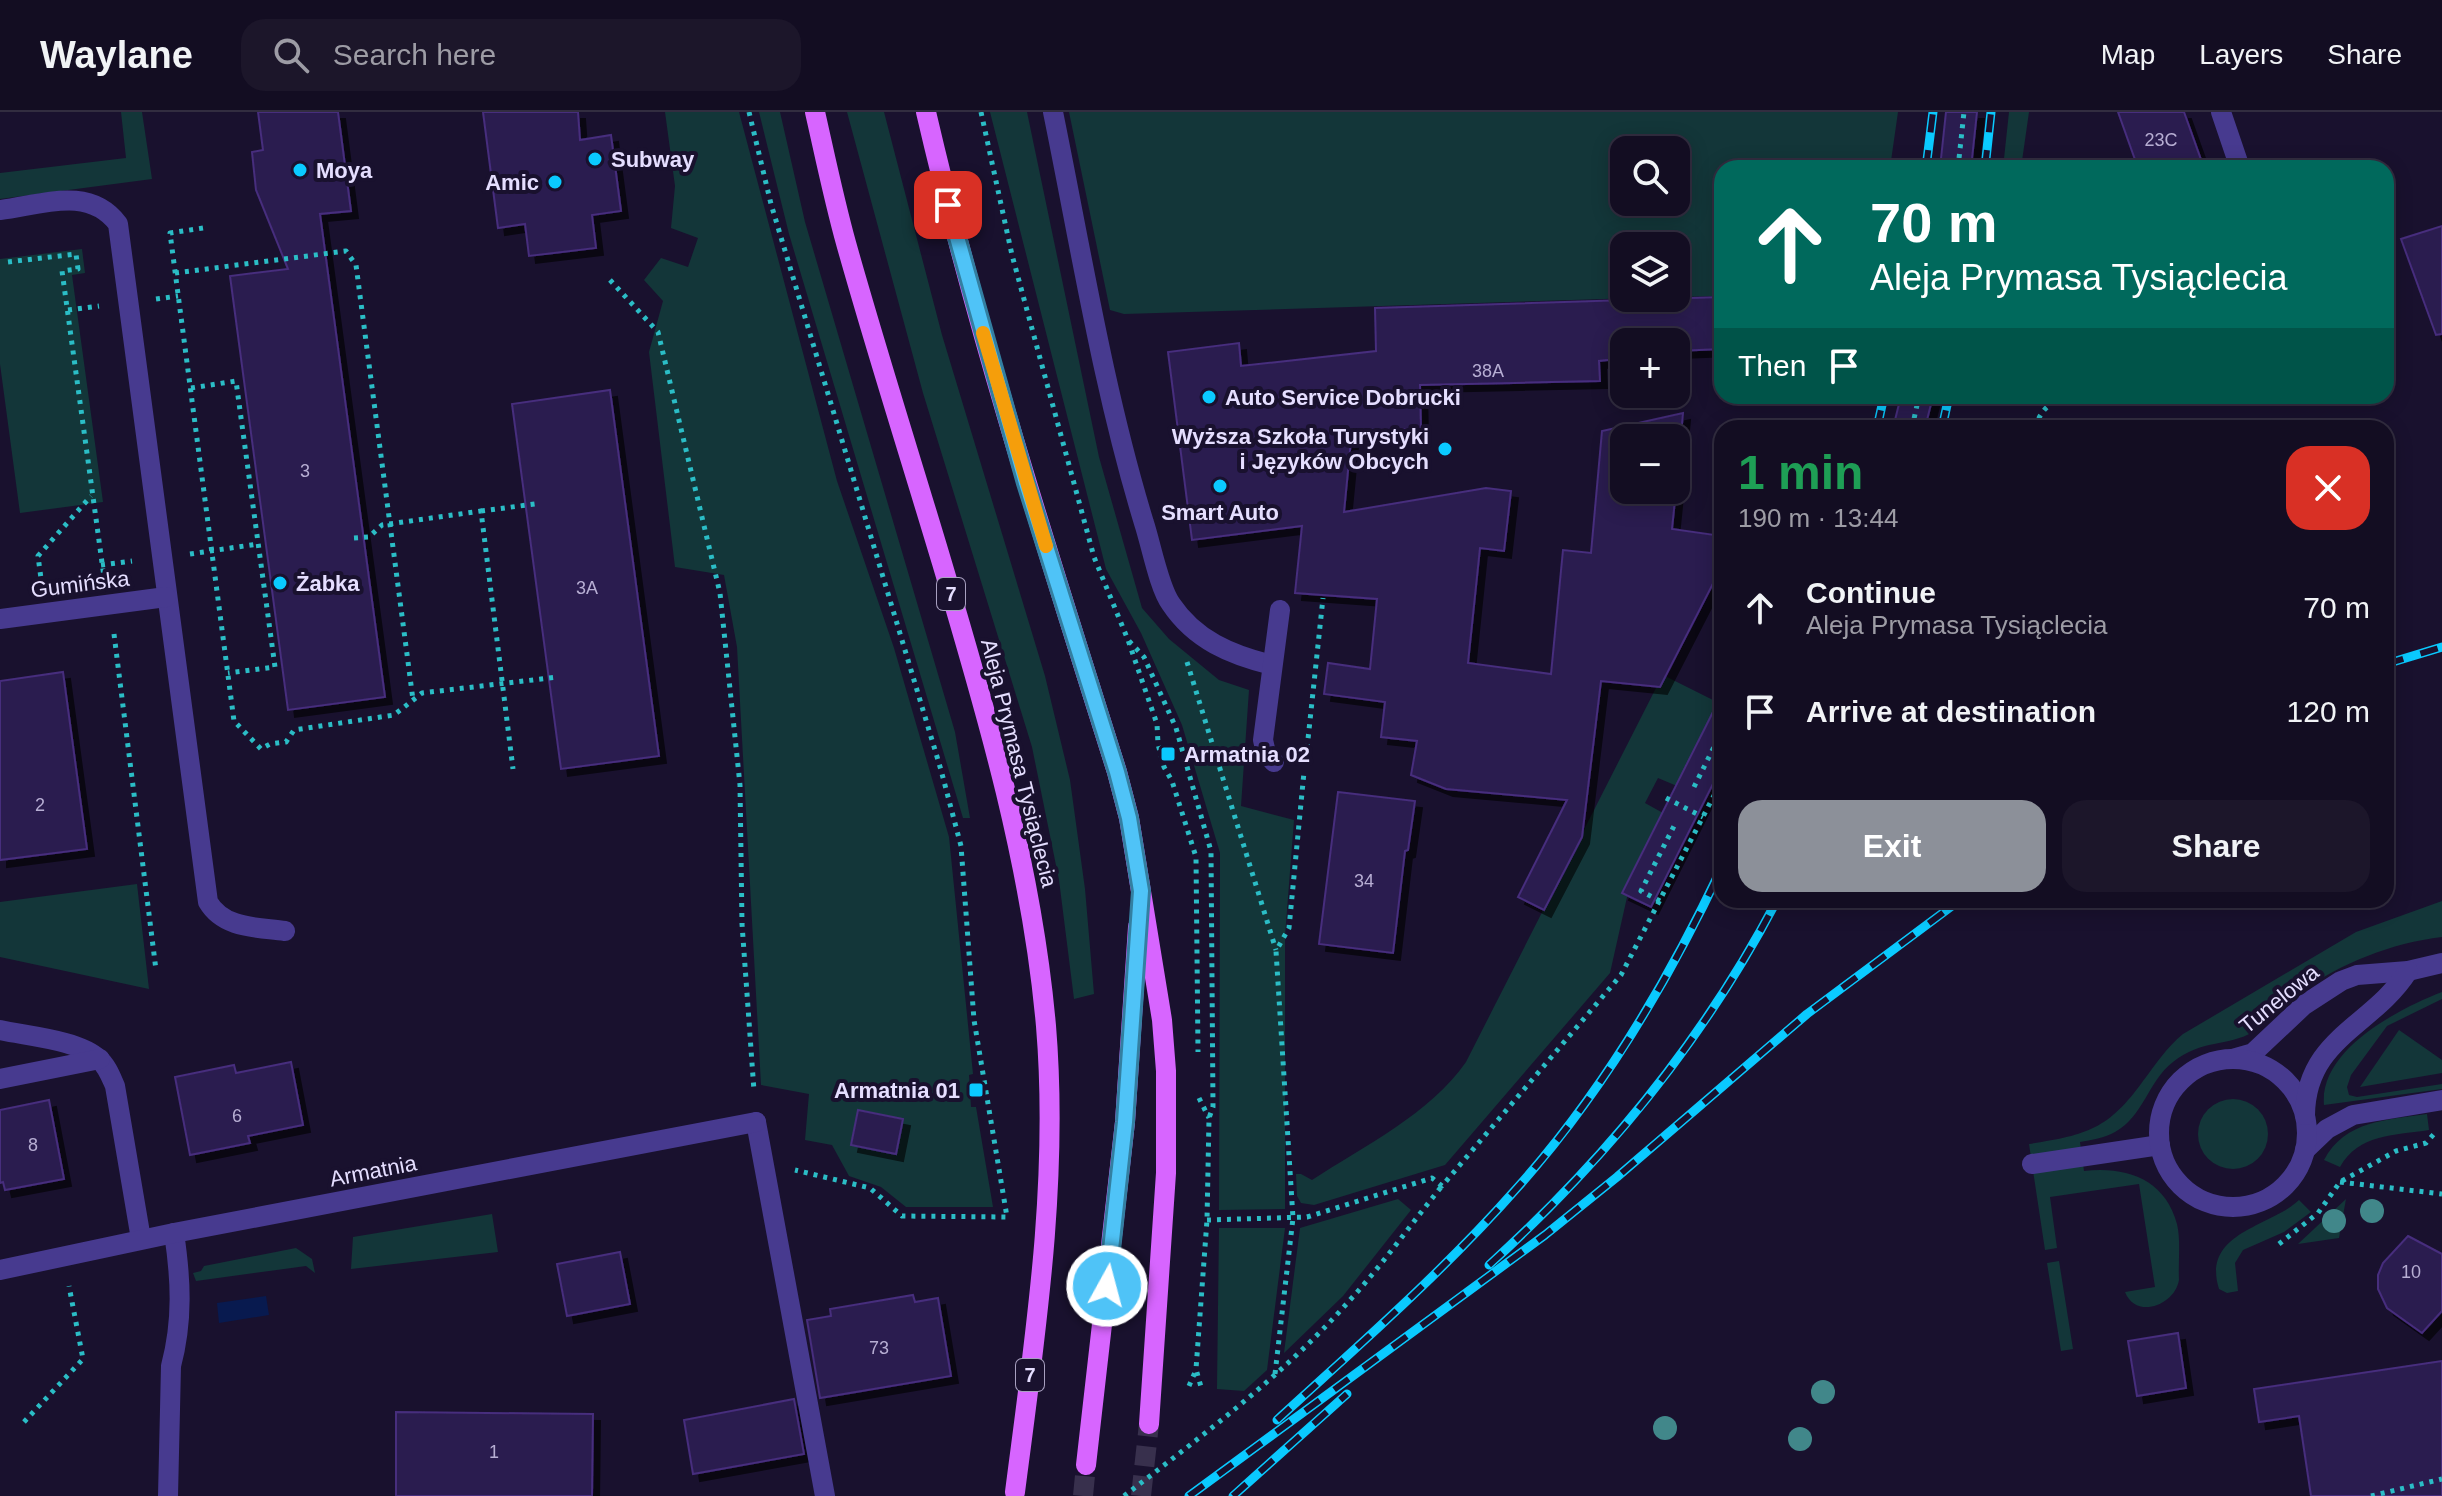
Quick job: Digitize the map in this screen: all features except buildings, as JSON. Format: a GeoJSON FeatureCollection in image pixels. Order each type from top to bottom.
{"type":"FeatureCollection","features":[{"type":"Feature","properties":{"kind":"main road","name":"Aleja Prymasa Tysiąclecia"},"geometry":{"type":"LineString","coordinates":[[815,112],[845,240],[989,721],[1024,869],[1045,1022],[1050,1083],[1049,1167],[1045,1258],[1015,1492]]}},
{"type":"Feature","properties":{"kind":"main road"},"geometry":{"type":"LineString","coordinates":[[926,112],[955,236],[1026,483],[1129,818],[1162,1020],[1166,1071],[1166,1173],[1149,1424]]}},
{"type":"Feature","properties":{"kind":"main road"},"geometry":{"type":"LineString","coordinates":[[1086,1465],[1123,1137],[1141,891]]}},
{"type":"Feature","properties":{"kind":"street"},"geometry":{"type":"LineString","coordinates":[[1053,112],[1122,450],[1168,601],[1191,630],[1213,644],[1240,658],[1272,665]]}},
{"type":"Feature","properties":{"kind":"street"},"geometry":{"type":"LineString","coordinates":[[2221,112],[2237,160]]}},
{"type":"Feature","properties":{"kind":"street"},"geometry":{"type":"LineString","coordinates":[[0,210],[78,199],[101,207],[118,224],[208,902],[219,916],[231,923],[285,931]]}},
{"type":"Feature","properties":{"kind":"street","name":"Gumińska"},"geometry":{"type":"LineString","coordinates":[[0,619],[166,597]]}},
{"type":"Feature","properties":{"kind":"street"},"geometry":{"type":"LineString","coordinates":[[1274,762],[1266,753],[1263,740],[1280,610]]}},
{"type":"Feature","properties":{"kind":"street","name":"Tunelowa"},"geometry":{"type":"LineString","coordinates":[[2228,1059],[2253,1053],[2304,1005],[2341,981],[2357,975],[2408,971],[2442,963]]}},
{"type":"Feature","properties":{"kind":"street"},"geometry":{"type":"LineString","coordinates":[[2305,1119],[2295,1094],[2277,1075],[2255,1063],[2228,1059],[2199,1068],[2175,1087],[2162,1114],[2160,1145],[2172,1176],[2184,1189],[2206,1202],[2231,1207],[2264,1201],[2278,1192],[2299,1166],[2305,1150],[2308,1084],[2320,1060],[2346,1031],[2395,991],[2408,971]]}},
{"type":"Feature","properties":{"kind":"street"},"geometry":{"type":"LineString","coordinates":[[0,1030],[84,1049],[100,1059],[115,1086],[141,1239]]}},
{"type":"Feature","properties":{"kind":"street"},"geometry":{"type":"LineString","coordinates":[[0,1079],[100,1059]]}},
{"type":"Feature","properties":{"kind":"street"},"geometry":{"type":"LineString","coordinates":[[2305,1150],[2327,1129],[2353,1115],[2442,1100]]}},
{"type":"Feature","properties":{"kind":"street"},"geometry":{"type":"LineString","coordinates":[[756,1122],[825,1496]]}},
{"type":"Feature","properties":{"kind":"street","name":"Armatnia"},"geometry":{"type":"LineString","coordinates":[[0,1270],[141,1239],[756,1122]]}},
{"type":"Feature","properties":{"kind":"street"},"geometry":{"type":"LineString","coordinates":[[2032,1164],[2160,1145]]}},
{"type":"Feature","properties":{"kind":"street"},"geometry":{"type":"LineString","coordinates":[[168,1496],[171,1366],[182,1303],[174,1233]]}},
{"type":"Feature","properties":{"kind":"path"},"geometry":{"type":"LineString","coordinates":[[749,112],[771,204],[961,846],[974,1020],[1007,1217],[902,1216],[870,1188],[783,1167],[764,1167]]}},
{"type":"Feature","properties":{"kind":"path"},"geometry":{"type":"LineString","coordinates":[[981,112],[1012,255],[1094,557],[1128,640],[1157,724],[1164,767],[1172,781],[1196,857],[1199,1067]]}},
{"type":"Feature","properties":{"kind":"path"},"geometry":{"type":"LineString","coordinates":[[1959,160],[1964,112]]}},
{"type":"Feature","properties":{"kind":"path"},"geometry":{"type":"LineString","coordinates":[[203,228],[170,233],[234,721],[261,749],[286,742],[294,730],[394,715],[422,693],[558,677]]}},
{"type":"Feature","properties":{"kind":"path"},"geometry":{"type":"LineString","coordinates":[[175,273],[346,251],[356,265],[413,700]]}},
{"type":"Feature","properties":{"kind":"path"},"geometry":{"type":"LineString","coordinates":[[610,280],[658,332],[720,593],[740,785],[742,924],[756,1122]]}},
{"type":"Feature","properties":{"kind":"path"},"geometry":{"type":"LineString","coordinates":[[191,388],[236,381],[275,667],[228,673]]}},
{"type":"Feature","properties":{"kind":"path"},"geometry":{"type":"LineString","coordinates":[[2038,420],[2050,404]]}},
{"type":"Feature","properties":{"kind":"path"},"geometry":{"type":"LineString","coordinates":[[42,590],[38,556],[92,495]]}},
{"type":"Feature","properties":{"kind":"path"},"geometry":{"type":"LineString","coordinates":[[354,538],[369,537],[382,525],[535,504]]}},
{"type":"Feature","properties":{"kind":"path"},"geometry":{"type":"LineString","coordinates":[[481,511],[513,769]]}},
{"type":"Feature","properties":{"kind":"path"},"geometry":{"type":"LineString","coordinates":[[212,550],[258,544]]}},
{"type":"Feature","properties":{"kind":"path"},"geometry":{"type":"LineString","coordinates":[[1276,951],[1289,928],[1323,598]]}},
{"type":"Feature","properties":{"kind":"path"},"geometry":{"type":"LineString","coordinates":[[1168,601],[1276,951],[1293,1218],[1275,1374]]}},
{"type":"Feature","properties":{"kind":"path"},"geometry":{"type":"LineString","coordinates":[[1128,640],[1144,657],[1176,728],[1211,851],[1213,1107],[1209,1118],[1207,1220],[1196,1369],[1189,1386]]}},
{"type":"Feature","properties":{"kind":"path"},"geometry":{"type":"LineString","coordinates":[[1694,787],[1714,747]]}},
{"type":"Feature","properties":{"kind":"path"},"geometry":{"type":"LineString","coordinates":[[1124,1496],[1215,1426],[1275,1374],[1350,1301],[1442,1186],[1621,975],[1714,796]]}},
{"type":"Feature","properties":{"kind":"path"},"geometry":{"type":"LineString","coordinates":[[1666,798],[1703,817]]}},
{"type":"Feature","properties":{"kind":"path"},"geometry":{"type":"LineString","coordinates":[[1661,902],[1641,891],[1674,826]]}},
{"type":"Feature","properties":{"kind":"path"},"geometry":{"type":"LineString","coordinates":[[1199,1090],[1199,1102],[1209,1118]]}},
{"type":"Feature","properties":{"kind":"path"},"geometry":{"type":"LineString","coordinates":[[2279,1244],[2318,1213],[2340,1182],[2396,1151],[2426,1143],[2437,1131]]}},
{"type":"Feature","properties":{"kind":"path"},"geometry":{"type":"LineString","coordinates":[[1207,1220],[1307,1217],[1432,1178],[1442,1186]]}},
{"type":"Feature","properties":{"kind":"path"},"geometry":{"type":"LineString","coordinates":[[2340,1182],[2442,1194]]}},
{"type":"Feature","properties":{"kind":"path"},"geometry":{"type":"LineString","coordinates":[[24,1422],[83,1359],[64,1257]]}},
{"type":"Feature","properties":{"kind":"path"},"geometry":{"type":"LineString","coordinates":[[1196,1369],[1201,1387]]}},
{"type":"Feature","properties":{"kind":"path"},"geometry":{"type":"LineString","coordinates":[[2371,1496],[2442,1479]]}},
{"type":"Feature","properties":{"kind":"green space"},"geometry":{"type":"Polygon","coordinates":[[[121,112],[142,112],[152,179],[0,199],[0,173],[126,158],[121,112]]]}},
{"type":"Feature","properties":{"kind":"green space"},"geometry":{"type":"Polygon","coordinates":[[[665,112],[739,112],[837,481],[894,648],[949,837],[973,1074],[969,1075],[971,1107],[976,1107],[993,1207],[906,1207],[881,1187],[849,1176],[832,1145],[805,1140],[809,1094],[761,1085],[737,647],[724,575],[675,567],[649,352],[663,301],[644,280],[661,258],[688,267],[698,238],[671,228],[675,186],[665,112]]]}},
{"type":"Feature","properties":{"kind":"green space"},"geometry":{"type":"Polygon","coordinates":[[[759,112],[780,112],[805,222],[955,732],[970,818],[963,818],[789,234],[759,112]]]}},
{"type":"Feature","properties":{"kind":"green space"},"geometry":{"type":"Polygon","coordinates":[[[847,112],[884,112],[942,335],[1045,676],[1070,780],[1085,889],[1094,994],[1074,999],[1059,880],[1032,747],[923,393],[847,112]]]}},
{"type":"Feature","properties":{"kind":"green space"},"geometry":{"type":"Polygon","coordinates":[[[990,112],[1027,112],[1099,457],[1142,608],[1169,639],[1219,680],[1249,690],[1241,806],[1294,820],[1285,936],[1285,1209],[1219,1210],[1220,853],[1182,725],[1141,633],[1106,569],[990,112]]]}},
{"type":"Feature","properties":{"kind":"green space"},"geometry":{"type":"Polygon","coordinates":[[[1069,112],[1898,112],[1891,160],[1714,160],[1714,296],[1690,297],[1690,232],[1610,232],[1610,299],[1124,314],[1110,310],[1069,112]]]}},
{"type":"Feature","properties":{"kind":"green space"},"geometry":{"type":"Polygon","coordinates":[[[2009,112],[2029,112],[2022,160],[2004,160],[2009,112]]]}},
{"type":"Feature","properties":{"kind":"green space"},"geometry":{"type":"Polygon","coordinates":[[[82,249],[85,273],[72,275],[103,502],[20,513],[0,364],[0,259],[82,249]]]}},
{"type":"Feature","properties":{"kind":"green space"},"geometry":{"type":"Polygon","coordinates":[[[1665,676],[1714,700],[1714,713],[1677,786],[1658,778],[1645,803],[1663,813],[1632,875],[1610,973],[1445,1165],[1314,1205],[1301,1203],[1297,1196],[1296,1174],[1312,1180],[1395,1128],[1434,1098],[1466,1062],[1657,686],[1665,676]]]}},
{"type":"Feature","properties":{"kind":"green space"},"geometry":{"type":"Polygon","coordinates":[[[137,884],[149,989],[0,957],[0,902],[137,884]]]}},
{"type":"Feature","properties":{"kind":"green space"},"geometry":{"type":"Polygon","coordinates":[[[2442,901],[2442,937],[2386,949],[2350,963],[2300,992],[2253,1032],[2184,1055],[2157,1079],[2140,1108],[2125,1125],[2107,1136],[2080,1142],[2084,1171],[2115,1171],[2142,1179],[2163,1196],[2171,1209],[2178,1231],[2179,1280],[2170,1296],[2155,1306],[2146,1307],[2130,1301],[2125,1292],[2155,1287],[2139,1184],[2050,1197],[2057,1248],[2045,1250],[2029,1144],[2094,1128],[2118,1110],[2183,1034],[2356,932],[2442,901]]]}},
{"type":"Feature","properties":{"kind":"green space"},"geometry":{"type":"Polygon","coordinates":[[[2442,992],[2442,999],[2387,1026],[2351,1075],[2347,1087],[2349,1095],[2357,1097],[2442,1084],[2442,1089],[2324,1105],[2326,1085],[2334,1067],[2348,1050],[2384,1021],[2442,992]]]}},
{"type":"Feature","properties":{"kind":"green space"},"geometry":{"type":"Polygon","coordinates":[[[2399,1030],[2442,1060],[2442,1073],[2360,1087],[2399,1030]]]}},
{"type":"Feature","properties":{"kind":"green space"},"geometry":{"type":"Polygon","coordinates":[[[2240,1099],[2262,1114],[2268,1134],[2266,1148],[2258,1159],[2247,1167],[2226,1169],[2208,1159],[2200,1148],[2198,1127],[2208,1109],[2219,1101],[2240,1099]]]}},
{"type":"Feature","properties":{"kind":"green space"},"geometry":{"type":"Polygon","coordinates":[[[2427,1114],[2429,1130],[2367,1142],[2348,1156],[2340,1167],[2324,1160],[2343,1137],[2356,1129],[2427,1114]]]}},
{"type":"Feature","properties":{"kind":"green space"},"geometry":{"type":"Polygon","coordinates":[[[1398,1199],[1411,1210],[1343,1296],[1284,1353],[1300,1228],[1398,1199]]]}},
{"type":"Feature","properties":{"kind":"green space"},"geometry":{"type":"Polygon","coordinates":[[[2346,1199],[2339,1238],[2298,1244],[2346,1199]]]}},
{"type":"Feature","properties":{"kind":"green space"},"geometry":{"type":"Polygon","coordinates":[[[2299,1200],[2311,1212],[2284,1232],[2243,1250],[2235,1263],[2238,1291],[2227,1293],[2219,1289],[2216,1270],[2220,1255],[2229,1243],[2299,1200]]]}},
{"type":"Feature","properties":{"kind":"green space"},"geometry":{"type":"Polygon","coordinates":[[[492,1214],[498,1252],[351,1269],[353,1237],[492,1214]]]}},
{"type":"Feature","properties":{"kind":"green space"},"geometry":{"type":"Polygon","coordinates":[[[1219,1228],[1285,1228],[1267,1370],[1244,1391],[1217,1389],[1219,1228]]]}},
{"type":"Feature","properties":{"kind":"green space"},"geometry":{"type":"Polygon","coordinates":[[[296,1248],[312,1259],[315,1273],[306,1266],[196,1281],[193,1273],[201,1271],[204,1266],[296,1248]]]}},
{"type":"Feature","properties":{"kind":"green space"},"geometry":{"type":"Polygon","coordinates":[[[2059,1261],[2073,1349],[2061,1351],[2047,1263],[2059,1261]]]}},
{"type":"Feature","properties":{"kind":"water"},"geometry":{"type":"Polygon","coordinates":[[[266,1296],[269,1315],[219,1323],[217,1303],[266,1296]]]}},
{"type":"Feature","properties":{"kind":"tunnel"},"geometry":{"type":"LineString","coordinates":[[1141,1496],[1149,1424]]}},
{"type":"Feature","properties":{"kind":"tunnel"},"geometry":{"type":"LineString","coordinates":[[1083,1496],[1086,1465]]}},
{"type":"Feature","properties":{"kind":"railway"},"geometry":{"type":"LineString","coordinates":[[1927,160],[1933,112]]}},
{"type":"Feature","properties":{"kind":"railway"},"geometry":{"type":"LineString","coordinates":[[1986,160],[1991,112]]}},
{"type":"Feature","properties":{"kind":"railway"},"geometry":{"type":"LineString","coordinates":[[1879,420],[1882,404]]}},
{"type":"Feature","properties":{"kind":"railway"},"geometry":{"type":"LineString","coordinates":[[1944,420],[1947,404]]}},
{"type":"Feature","properties":{"kind":"railway"},"geometry":{"type":"LineString","coordinates":[[2394,662],[2442,647]]}},
{"type":"Feature","properties":{"kind":"railway"},"geometry":{"type":"LineString","coordinates":[[1277,1420],[1430,1279],[1548,1152],[1631,1035],[1714,883]]}},
{"type":"Feature","properties":{"kind":"railway"},"geometry":{"type":"LineString","coordinates":[[1489,1265],[1573,1183],[1650,1095],[1718,1001],[1773,908]]}},
{"type":"Feature","properties":{"kind":"railway"},"geometry":{"type":"LineString","coordinates":[[1189,1496],[1545,1235],[1807,1014],[1949,908]]}},
{"type":"Feature","properties":{"kind":"railway"},"geometry":{"type":"LineString","coordinates":[[1233,1496],[1347,1394]]}},
{"type":"Feature","properties":{"kind":"slow traffic"},"geometry":{"type":"LineString","coordinates":[[983,333],[1046,546]]}},
{"type":"Feature","properties":{"kind":"place","name":"Subway"},"geometry":{"type":"Point","coordinates":[595,159]}},
{"type":"Feature","properties":{"kind":"place","name":"Moya"},"geometry":{"type":"Point","coordinates":[300,170]}},
{"type":"Feature","properties":{"kind":"place","name":"Amic"},"geometry":{"type":"Point","coordinates":[555,182]}},
{"type":"Feature","properties":{"kind":"place","name":"Auto Service Dobrucki"},"geometry":{"type":"Point","coordinates":[1209,397]}},
{"type":"Feature","properties":{"kind":"place","name":"Wyższa Szkoła Turystyki i Języków Obcych"},"geometry":{"type":"Point","coordinates":[1445,449]}},
{"type":"Feature","properties":{"kind":"place","name":"Smart Auto"},"geometry":{"type":"Point","coordinates":[1220,486]}},
{"type":"Feature","properties":{"kind":"place","name":"Żabka"},"geometry":{"type":"Point","coordinates":[280,583]}},
{"type":"Feature","properties":{"kind":"place","name":"Armatnia 02"},"geometry":{"type":"Point","coordinates":[1168,754]}},
{"type":"Feature","properties":{"kind":"place","name":"Armatnia 01"},"geometry":{"type":"Point","coordinates":[976,1090]}},
{"type":"Feature","properties":{"kind":"route"},"geometry":{"type":"LineString","coordinates":[[948,205],[1026,483],[1117,772],[1129,818],[1141,891],[1125,1122],[1107,1286]]}}]}
